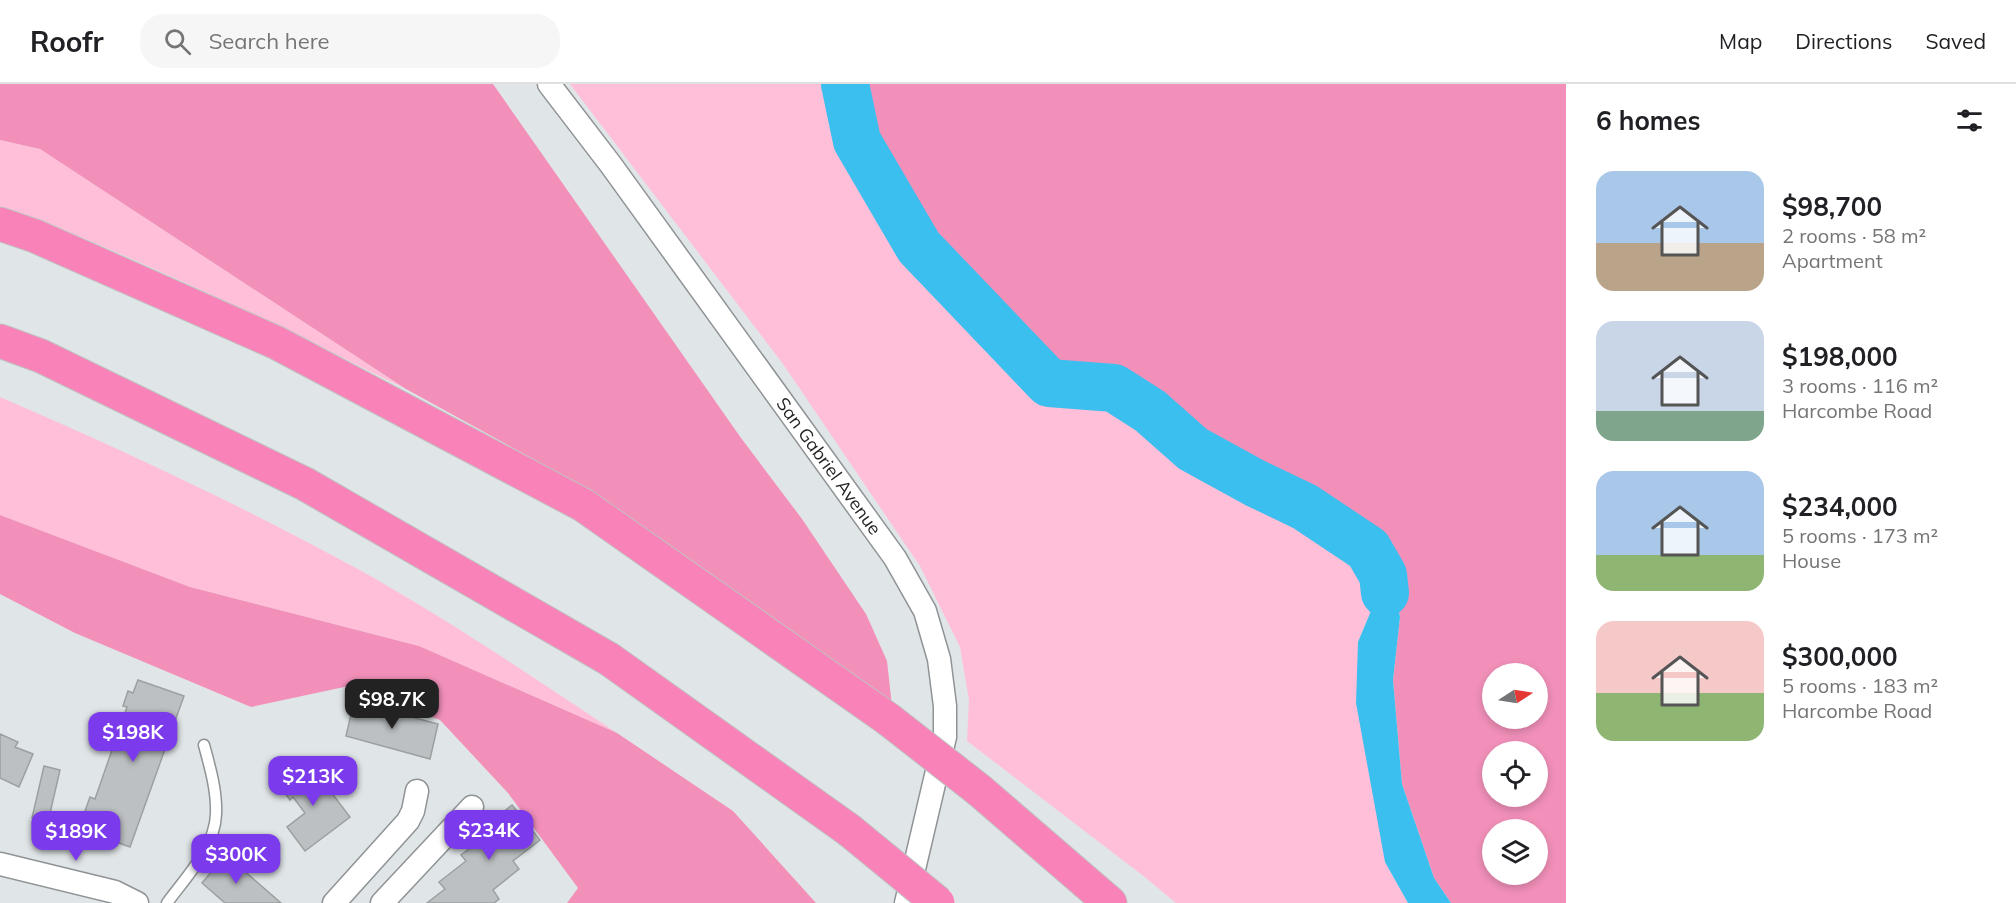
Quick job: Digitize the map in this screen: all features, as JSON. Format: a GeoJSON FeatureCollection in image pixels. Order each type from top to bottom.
{"type":"FeatureCollection","features":[{"type":"Feature","properties":{"kind":"highway"},"geometry":{"type":"LineString","coordinates":[[0,224],[35,236],[277,343],[583,505],[888,719],[979,790],[1110,903]]}},
{"type":"Feature","properties":{"kind":"highway"},"geometry":{"type":"LineString","coordinates":[[0,341],[41,356],[305,484],[609,659],[849,830],[938,903]]}},
{"type":"Feature","properties":{"kind":"street","name":"San Gabriel Avenue"},"geometry":{"type":"LineString","coordinates":[[549,84],[611,165],[895,558],[925,611],[939,658],[945,706],[945,738],[906,903]]}},
{"type":"Feature","properties":{"kind":"street"},"geometry":{"type":"LineString","coordinates":[[334,903],[408,821],[413,811],[417,791]]}},
{"type":"Feature","properties":{"kind":"street"},"geometry":{"type":"LineString","coordinates":[[382,903],[472,807]]}},
{"type":"Feature","properties":{"kind":"street"},"geometry":{"type":"LineString","coordinates":[[0,864],[115,892],[137,903]]}},
{"type":"Feature","properties":{"kind":"lane"},"geometry":{"type":"LineString","coordinates":[[167,903],[206,849],[214,831],[216,814],[213,782],[204,745]]}},
{"type":"Feature","properties":{"kind":"shaded area"},"geometry":{"type":"Polygon","coordinates":[[[0,84],[493,84],[741,438],[802,519],[866,614],[887,661],[892,706],[553,470],[406,389],[40,149],[0,140],[0,84]]]}},
{"type":"Feature","properties":{"kind":"shaded area"},"geometry":{"type":"Polygon","coordinates":[[[570,84],[859,84],[873,134],[1058,368],[1121,372],[1196,432],[1346,510],[1371,611],[1358,642],[1385,862],[1408,903],[1176,903],[967,741],[969,700],[960,647],[920,566],[783,364],[570,84]]]}},
{"type":"Feature","properties":{"kind":"shaded area"},"geometry":{"type":"Polygon","coordinates":[[[859,84],[1566,84],[1566,903],[1451,903],[1434,878],[1402,784],[1393,680],[1400,617],[1389,557],[1346,510],[1196,432],[1121,372],[1059,368],[934,238],[873,134],[859,84]]]}},
{"type":"Feature","properties":{"kind":"shaded area"},"geometry":{"type":"Polygon","coordinates":[[[0,140],[40,149],[406,389],[155,269],[0,206],[0,140]]]}},
{"type":"Feature","properties":{"kind":"shaded area"},"geometry":{"type":"Polygon","coordinates":[[[0,397],[180,478],[356,568],[455,627],[617,733],[419,646],[190,587],[0,515],[0,397]]]}},
{"type":"Feature","properties":{"kind":"shaded area"},"geometry":{"type":"Polygon","coordinates":[[[0,515],[190,587],[419,646],[617,733],[733,811],[816,903],[567,903],[578,888],[508,793],[440,720],[349,686],[251,707],[75,633],[0,594],[0,515]]]}},
{"type":"Feature","properties":{"kind":"water"},"geometry":{"type":"Polygon","coordinates":[[[1346,510],[1389,558],[1400,617],[1393,680],[1402,784],[1434,878],[1451,903],[1408,903],[1385,862],[1356,703],[1358,642],[1371,611],[1346,510]]]}},
{"type":"Feature","properties":{"kind":"building"},"geometry":{"type":"Polygon","coordinates":[[[138,680],[184,696],[130,847],[83,830],[88,816],[84,814],[90,797],[95,799],[127,707],[123,706],[128,691],[133,693],[138,680]]]}},
{"type":"Feature","properties":{"kind":"building"},"geometry":{"type":"Polygon","coordinates":[[[354,702],[438,724],[430,759],[346,736],[354,702]]]}},
{"type":"Feature","properties":{"kind":"building"},"geometry":{"type":"Polygon","coordinates":[[[0,734],[18,742],[15,747],[33,754],[19,787],[0,778],[0,734]]]}},
{"type":"Feature","properties":{"kind":"building"},"geometry":{"type":"Polygon","coordinates":[[[309,763],[350,817],[305,851],[287,827],[305,813],[293,797],[290,800],[279,785],[309,763]]]}},
{"type":"Feature","properties":{"kind":"building"},"geometry":{"type":"Polygon","coordinates":[[[44,766],[60,770],[48,822],[32,818],[44,766]]]}},
{"type":"Feature","properties":{"kind":"building"},"geometry":{"type":"Polygon","coordinates":[[[512,805],[540,840],[513,861],[519,869],[493,890],[499,899],[494,903],[427,903],[445,889],[439,882],[466,861],[461,855],[488,835],[483,828],[512,805]]]}},
{"type":"Feature","properties":{"kind":"building"},"geometry":{"type":"Polygon","coordinates":[[[226,855],[281,903],[225,903],[202,883],[226,855]]]}},
{"type":"Feature","properties":{"kind":"waterway"},"geometry":{"type":"LineString","coordinates":[[845,84],[857,141],[919,247],[1049,383],[1114,388],[1150,411],[1193,449],[1305,507],[1368,549],[1383,575],[1385,593]]}}]}
